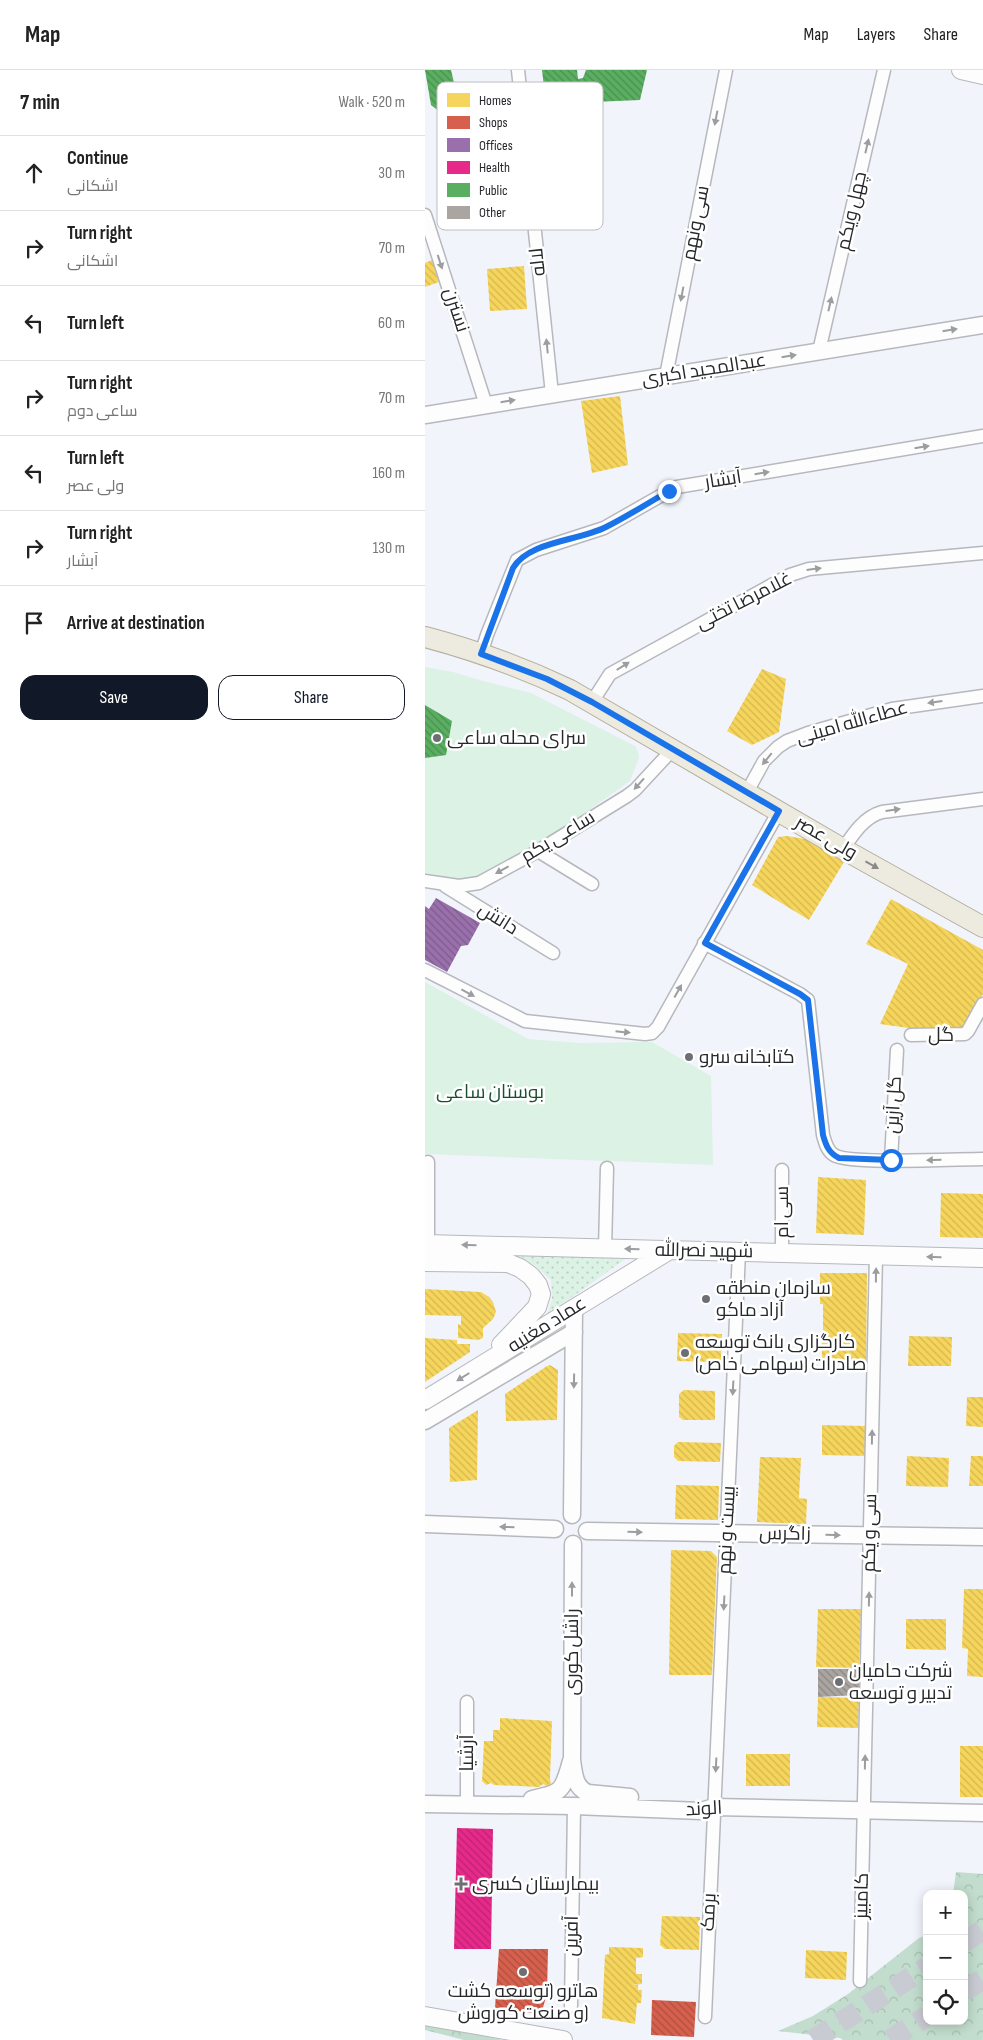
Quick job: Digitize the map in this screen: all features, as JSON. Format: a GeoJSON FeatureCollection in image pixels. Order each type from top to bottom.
{"type":"FeatureCollection","features":[{"type":"Feature","properties":{"kind":"main road"},"geometry":{"type":"LineString","coordinates":[[961,70],[983,75]]}},
{"type":"Feature","properties":{"kind":"main road","name":"ولی عصر"},"geometry":{"type":"LineString","coordinates":[[425,637],[481,654],[547,679],[592,702],[843,849],[983,927]]}},
{"type":"Feature","properties":{"kind":"main road","name":"شهید نصرالله"},"geometry":{"type":"LineString","coordinates":[[426,1250],[605,1249],[983,1258]]}},
{"type":"Feature","properties":{"kind":"main road"},"geometry":{"type":"LineString","coordinates":[[426,1250],[508,1263],[527,1272],[540,1289],[541,1300],[532,1313],[481,1365]]}},
{"type":"Feature","properties":{"kind":"main road","name":"عماد مغنیه"},"geometry":{"type":"LineString","coordinates":[[425,1400],[669,1250]]}},
{"type":"Feature","properties":{"kind":"main road"},"geometry":{"type":"LineString","coordinates":[[425,2016],[563,2040]]}},
{"type":"Feature","properties":{"kind":"street","name":"سی ونهم"},"geometry":{"type":"LineString","coordinates":[[666,376],[726,70]]}},
{"type":"Feature","properties":{"kind":"street","name":"چهل ویکم"},"geometry":{"type":"LineString","coordinates":[[819,351],[884,70]]}},
{"type":"Feature","properties":{"kind":"street","name":"نسترن"},"geometry":{"type":"LineString","coordinates":[[425,215],[486,405]]}},
{"type":"Feature","properties":{"kind":"street","name":"لاله"},"geometry":{"type":"LineString","coordinates":[[535,230],[552,394]]}},
{"type":"Feature","properties":{"kind":"street","name":"عبدالمجید اکبری"},"geometry":{"type":"LineString","coordinates":[[425,415],[983,325]]}},
{"type":"Feature","properties":{"kind":"street","name":"آبشار"},"geometry":{"type":"LineString","coordinates":[[481,654],[493,618],[517,560],[536,550],[604,528],[677,487],[983,436]]}},
{"type":"Feature","properties":{"kind":"street","name":"غلامرضا تختی"},"geometry":{"type":"LineString","coordinates":[[592,702],[610,674],[632,660],[790,575],[809,570],[983,553]]}},
{"type":"Feature","properties":{"kind":"street","name":"عطاءالله امینی"},"geometry":{"type":"LineString","coordinates":[[747,792],[764,761],[778,747],[808,733],[892,709],[983,696]]}},
{"type":"Feature","properties":{"kind":"street","name":"ساعی یکم"},"geometry":{"type":"LineString","coordinates":[[425,882],[459,886],[479,883],[538,850],[635,790],[673,749]]}},
{"type":"Feature","properties":{"kind":"street"},"geometry":{"type":"LineString","coordinates":[[843,849],[855,832],[873,815],[882,812],[983,798]]}},
{"type":"Feature","properties":{"kind":"street"},"geometry":{"type":"LineString","coordinates":[[425,970],[525,1021],[645,1034],[652,1032],[658,1027],[779,811]]}},
{"type":"Feature","properties":{"kind":"street"},"geometry":{"type":"LineString","coordinates":[[538,850],[592,884]]}},
{"type":"Feature","properties":{"kind":"street","name":"دانش"},"geometry":{"type":"LineString","coordinates":[[443,884],[553,953]]}},
{"type":"Feature","properties":{"kind":"street"},"geometry":{"type":"LineString","coordinates":[[705,943],[808,1000],[823,1135],[827,1148],[834,1155],[839,1158],[891,1160],[983,1159]]}},
{"type":"Feature","properties":{"kind":"street","name":"گل"},"geometry":{"type":"LineString","coordinates":[[911,1035],[965,1034],[983,1004]]}},
{"type":"Feature","properties":{"kind":"street","name":"گل آزین"},"geometry":{"type":"LineString","coordinates":[[891,1160],[897,1050]]}},
{"type":"Feature","properties":{"kind":"street"},"geometry":{"type":"LineString","coordinates":[[426,1250],[427,1162]]}},
{"type":"Feature","properties":{"kind":"street"},"geometry":{"type":"LineString","coordinates":[[605,1249],[607,1168]]}},
{"type":"Feature","properties":{"kind":"street","name":"سی ام"},"geometry":{"type":"LineString","coordinates":[[782,1170],[782,1253]]}},
{"type":"Feature","properties":{"kind":"street","name":"بیست و نهم"},"geometry":{"type":"LineString","coordinates":[[714,1807],[739,1252]]}},
{"type":"Feature","properties":{"kind":"street","name":"سی و یکم"},"geometry":{"type":"LineString","coordinates":[[864,1811],[876,1255]]}},
{"type":"Feature","properties":{"kind":"street"},"geometry":{"type":"LineString","coordinates":[[425,1524],[555,1529],[573,1544],[587,1531],[573,1515],[574,1308]]}},
{"type":"Feature","properties":{"kind":"street","name":"عماد مغنیه"},"geometry":{"type":"LineString","coordinates":[[425,1421],[574,1332]]}},
{"type":"Feature","properties":{"kind":"street"},"geometry":{"type":"LineString","coordinates":[[555,1529],[573,1515]]}},
{"type":"Feature","properties":{"kind":"street","name":"زاگرس"},"geometry":{"type":"LineString","coordinates":[[587,1531],[983,1537]]}},
{"type":"Feature","properties":{"kind":"street","name":"راشل کوری"},"geometry":{"type":"LineString","coordinates":[[572,1760],[573,1544]]}},
{"type":"Feature","properties":{"kind":"street","name":"آرشیا"},"geometry":{"type":"LineString","coordinates":[[467,1702],[467,1804]]}},
{"type":"Feature","properties":{"kind":"street"},"geometry":{"type":"LineString","coordinates":[[572,1760],[578,1786],[581,1790],[588,1793],[595,1795],[699,1800],[714,1807]]}},
{"type":"Feature","properties":{"kind":"street"},"geometry":{"type":"LineString","coordinates":[[509,1806],[551,1796],[558,1792],[566,1780],[572,1760]]}},
{"type":"Feature","properties":{"kind":"street","name":"الوند"},"geometry":{"type":"LineString","coordinates":[[425,1804],[573,1806],[701,1812],[714,1807],[983,1813]]}},
{"type":"Feature","properties":{"kind":"street","name":"آفرین"},"geometry":{"type":"LineString","coordinates":[[571,2006],[573,1806]]}},
{"type":"Feature","properties":{"kind":"street","name":"برمک"},"geometry":{"type":"LineString","coordinates":[[705,2017],[714,1807]]}},
{"type":"Feature","properties":{"kind":"street","name":"کامبیز"},"geometry":{"type":"LineString","coordinates":[[860,1981],[864,1811]]}},
{"type":"Feature","properties":{"kind":"green space"},"geometry":{"type":"Polygon","coordinates":[[[425,667],[453,672],[531,693],[635,746],[639,758],[630,781],[534,849],[470,881],[425,873],[425,667]]]}},
{"type":"Feature","properties":{"kind":"green space","name":"بوستان ساعی"},"geometry":{"type":"Polygon","coordinates":[[[425,982],[528,1039],[579,1043],[652,1042],[711,1076],[713,1165],[425,1154],[425,982]]]}},
{"type":"Feature","properties":{"kind":"green space"},"geometry":{"type":"Polygon","coordinates":[[[516,1253],[631,1255],[547,1315],[552,1299],[551,1280],[538,1268],[516,1253]]]}},
{"type":"Feature","properties":{"kind":"green space"},"geometry":{"type":"Polygon","coordinates":[[[956,1872],[983,1874],[983,2040],[843,2040],[840,2038],[778,2031],[813,2016],[848,1994],[923,1936],[923,2025],[968,2025],[968,1890],[954,1890],[956,1872]]]}},
{"type":"Feature","properties":{"kind":"green space"},"geometry":{"type":"Polygon","coordinates":[[[425,2023],[503,2040],[464,2040],[425,2030],[425,2023]]]}},
{"type":"Feature","properties":{"kind":"building: Homes"},"geometry":{"type":"Polygon","coordinates":[[[432,260],[439,282],[425,287],[425,263],[432,260]]]}},
{"type":"Feature","properties":{"kind":"building: Homes"},"geometry":{"type":"Polygon","coordinates":[[[524,266],[527,309],[490,311],[487,269],[524,266]]]}},
{"type":"Feature","properties":{"kind":"building: Homes"},"geometry":{"type":"Polygon","coordinates":[[[620,396],[628,465],[592,473],[581,401],[620,396]]]}},
{"type":"Feature","properties":{"kind":"building: Homes"},"geometry":{"type":"Polygon","coordinates":[[[762,669],[786,679],[779,732],[752,745],[727,731],[762,669]]]}},
{"type":"Feature","properties":{"kind":"building: Homes"},"geometry":{"type":"Polygon","coordinates":[[[787,836],[805,839],[844,862],[809,920],[752,885],[778,837],[787,836]]]}},
{"type":"Feature","properties":{"kind":"building: Homes"},"geometry":{"type":"Polygon","coordinates":[[[891,899],[983,950],[983,994],[963,1029],[909,1028],[880,1024],[908,964],[866,944],[891,899]]]}},
{"type":"Feature","properties":{"kind":"building: Homes"},"geometry":{"type":"Polygon","coordinates":[[[818,1177],[866,1180],[864,1235],[816,1233],[818,1177]]]}},
{"type":"Feature","properties":{"kind":"building: Homes"},"geometry":{"type":"Polygon","coordinates":[[[941,1193],[983,1194],[983,1238],[940,1237],[941,1193]]]}},
{"type":"Feature","properties":{"kind":"building: Homes"},"geometry":{"type":"Polygon","coordinates":[[[820,1273],[867,1273],[866,1365],[822,1365],[822,1339],[826,1334],[823,1332],[823,1304],[820,1304],[820,1273]]]}},
{"type":"Feature","properties":{"kind":"building: Homes"},"geometry":{"type":"Polygon","coordinates":[[[425,1289],[481,1292],[489,1297],[493,1302],[496,1312],[493,1319],[483,1328],[483,1338],[478,1340],[458,1338],[458,1324],[461,1325],[461,1316],[425,1315],[425,1289]]]}},
{"type":"Feature","properties":{"kind":"building: Homes"},"geometry":{"type":"Polygon","coordinates":[[[678,1333],[722,1334],[721,1362],[677,1361],[678,1333]]]}},
{"type":"Feature","properties":{"kind":"building: Homes"},"geometry":{"type":"Polygon","coordinates":[[[909,1336],[952,1337],[951,1366],[908,1366],[909,1336]]]}},
{"type":"Feature","properties":{"kind":"building: Homes"},"geometry":{"type":"Polygon","coordinates":[[[425,1338],[457,1340],[457,1344],[470,1344],[470,1352],[425,1382],[425,1338]]]}},
{"type":"Feature","properties":{"kind":"building: Homes"},"geometry":{"type":"Polygon","coordinates":[[[550,1365],[558,1370],[557,1420],[506,1421],[505,1394],[550,1365]]]}},
{"type":"Feature","properties":{"kind":"building: Homes"},"geometry":{"type":"Polygon","coordinates":[[[684,1390],[715,1391],[715,1420],[683,1420],[679,1417],[679,1394],[684,1390]]]}},
{"type":"Feature","properties":{"kind":"building: Homes"},"geometry":{"type":"Polygon","coordinates":[[[967,1397],[983,1397],[983,1427],[966,1426],[967,1397]]]}},
{"type":"Feature","properties":{"kind":"building: Homes"},"geometry":{"type":"Polygon","coordinates":[[[478,1410],[477,1480],[450,1482],[449,1428],[478,1410]]]}},
{"type":"Feature","properties":{"kind":"building: Homes"},"geometry":{"type":"Polygon","coordinates":[[[822,1425],[866,1426],[866,1456],[822,1455],[822,1425]]]}},
{"type":"Feature","properties":{"kind":"building: Homes"},"geometry":{"type":"Polygon","coordinates":[[[678,1442],[721,1443],[720,1462],[678,1461],[674,1457],[674,1446],[678,1442]]]}},
{"type":"Feature","properties":{"kind":"building: Homes"},"geometry":{"type":"Polygon","coordinates":[[[907,1456],[949,1458],[948,1487],[906,1486],[907,1456]]]}},
{"type":"Feature","properties":{"kind":"building: Homes"},"geometry":{"type":"Polygon","coordinates":[[[971,1456],[983,1456],[983,1486],[969,1486],[971,1456]]]}},
{"type":"Feature","properties":{"kind":"building: Homes"},"geometry":{"type":"Polygon","coordinates":[[[760,1457],[801,1458],[799,1498],[807,1499],[806,1524],[757,1522],[760,1457]]]}},
{"type":"Feature","properties":{"kind":"building: Homes"},"geometry":{"type":"Polygon","coordinates":[[[676,1485],[719,1486],[718,1520],[675,1519],[676,1485]]]}},
{"type":"Feature","properties":{"kind":"building: Homes"},"geometry":{"type":"Polygon","coordinates":[[[671,1550],[711,1551],[717,1557],[712,1675],[669,1675],[671,1550]]]}},
{"type":"Feature","properties":{"kind":"building: Homes"},"geometry":{"type":"Polygon","coordinates":[[[964,1589],[983,1589],[983,1677],[967,1676],[968,1649],[962,1648],[964,1589]]]}},
{"type":"Feature","properties":{"kind":"building: Homes"},"geometry":{"type":"Polygon","coordinates":[[[818,1609],[861,1609],[859,1668],[816,1667],[818,1609]]]}},
{"type":"Feature","properties":{"kind":"building: Homes"},"geometry":{"type":"Polygon","coordinates":[[[906,1619],[946,1619],[946,1650],[906,1649],[906,1619]]]}},
{"type":"Feature","properties":{"kind":"building: Homes"},"geometry":{"type":"Polygon","coordinates":[[[818,1697],[859,1698],[858,1728],[817,1727],[818,1697]]]}},
{"type":"Feature","properties":{"kind":"building: Homes"},"geometry":{"type":"Polygon","coordinates":[[[500,1718],[552,1721],[551,1783],[547,1786],[543,1784],[539,1787],[494,1785],[491,1783],[486,1785],[482,1781],[484,1741],[493,1741],[493,1730],[500,1730],[500,1718]]]}},
{"type":"Feature","properties":{"kind":"building: Homes"},"geometry":{"type":"Polygon","coordinates":[[[960,1746],[983,1746],[983,1797],[960,1797],[960,1746]]]}},
{"type":"Feature","properties":{"kind":"building: Homes"},"geometry":{"type":"Polygon","coordinates":[[[746,1754],[790,1754],[790,1786],[746,1786],[746,1754]]]}},
{"type":"Feature","properties":{"kind":"building: Homes"},"geometry":{"type":"Polygon","coordinates":[[[662,1916],[700,1917],[699,1950],[665,1949],[660,1945],[662,1916]]]}},
{"type":"Feature","properties":{"kind":"building: Homes"},"geometry":{"type":"Polygon","coordinates":[[[609,1947],[643,1948],[643,1957],[636,1958],[636,1974],[642,1974],[642,1984],[632,1985],[638,1985],[638,1990],[642,1990],[641,2003],[637,2003],[635,2024],[602,2018],[605,1955],[609,1954],[609,1947]]]}},
{"type":"Feature","properties":{"kind":"building: Homes"},"geometry":{"type":"Polygon","coordinates":[[[806,1950],[847,1952],[846,1980],[805,1978],[806,1950]]]}},
{"type":"Feature","properties":{"kind":"building: Shops","name":"هاترو (توسعه کشت و صنعت کوروش)"},"geometry":{"type":"Polygon","coordinates":[[[499,1949],[548,1949],[547,1994],[541,2014],[495,2008],[499,1949]]]}},
{"type":"Feature","properties":{"kind":"building: Shops"},"geometry":{"type":"Polygon","coordinates":[[[652,2000],[696,2002],[694,2037],[651,2035],[652,2000]]]}},
{"type":"Feature","properties":{"kind":"building: Offices"},"geometry":{"type":"Polygon","coordinates":[[[436,898],[480,923],[468,945],[461,946],[447,972],[425,960],[425,906],[429,909],[436,898]]]}},
{"type":"Feature","properties":{"kind":"building: Health"},"geometry":{"type":"Polygon","coordinates":[[[457,1828],[493,1829],[491,1949],[454,1949],[457,1828]]]}},
{"type":"Feature","properties":{"kind":"building: Public"},"geometry":{"type":"Polygon","coordinates":[[[425,70],[451,70],[454,82],[437,82],[437,110],[431,105],[425,70]]]}},
{"type":"Feature","properties":{"kind":"building: Public"},"geometry":{"type":"Polygon","coordinates":[[[542,70],[577,70],[578,79],[583,78],[586,70],[647,70],[640,100],[603,102],[603,82],[543,82],[542,70]]]}},
{"type":"Feature","properties":{"kind":"building: Public","name":"سرای محله ساعی"},"geometry":{"type":"Polygon","coordinates":[[[425,705],[452,721],[446,755],[425,758],[425,705]]]}},
{"type":"Feature","properties":{"kind":"building: Other","name":"شرکت حامیان تدبیر و توسعه"},"geometry":{"type":"Polygon","coordinates":[[[818,1669],[860,1669],[859,1695],[818,1697],[818,1669]]]}},
{"type":"Feature","properties":{"kind":"tunnel"},"geometry":{"type":"LineString","coordinates":[[968,1939],[983,1930]]}},
{"type":"Feature","properties":{"kind":"tunnel"},"geometry":{"type":"LineString","coordinates":[[813,2040],[923,1970]]}},
{"type":"Feature","properties":{"kind":"tunnel"},"geometry":{"type":"LineString","coordinates":[[968,1988],[983,1979]]}},
{"type":"Feature","properties":{"kind":"tunnel"},"geometry":{"type":"LineString","coordinates":[[890,2040],[923,2019]]}},
{"type":"Feature","properties":{"kind":"place","name":"سرای محله ساعی"},"geometry":{"type":"Point","coordinates":[437,738]}},
{"type":"Feature","properties":{"kind":"place","name":"کتابخانه سرو"},"geometry":{"type":"Point","coordinates":[689,1057]}},
{"type":"Feature","properties":{"kind":"place","name":"سازمان منطقه آزاد ماکو"},"geometry":{"type":"Point","coordinates":[706,1299]}},
{"type":"Feature","properties":{"kind":"place","name":"کارگزاری بانک توسعه صادرات (سهامی خاص)"},"geometry":{"type":"Point","coordinates":[685,1353]}},
{"type":"Feature","properties":{"kind":"place","name":"شرکت حامیان تدبیر و توسعه"},"geometry":{"type":"Point","coordinates":[839,1682]}},
{"type":"Feature","properties":{"kind":"place","name":"بیمارستان کسری"},"geometry":{"type":"Point","coordinates":[461,1884]}},
{"type":"Feature","properties":{"kind":"place","name":"هاترو (توسعه کشت و صنعت کوروش)"},"geometry":{"type":"Point","coordinates":[523,1972]}},
{"type":"Feature","properties":{"kind":"route"},"geometry":{"type":"LineString","coordinates":[[669,491],[604,528],[525,554],[517,560],[481,654],[547,679],[592,702],[779,811],[705,943],[808,1000],[823,1135],[827,1148],[839,1158],[891,1160]]}}]}
